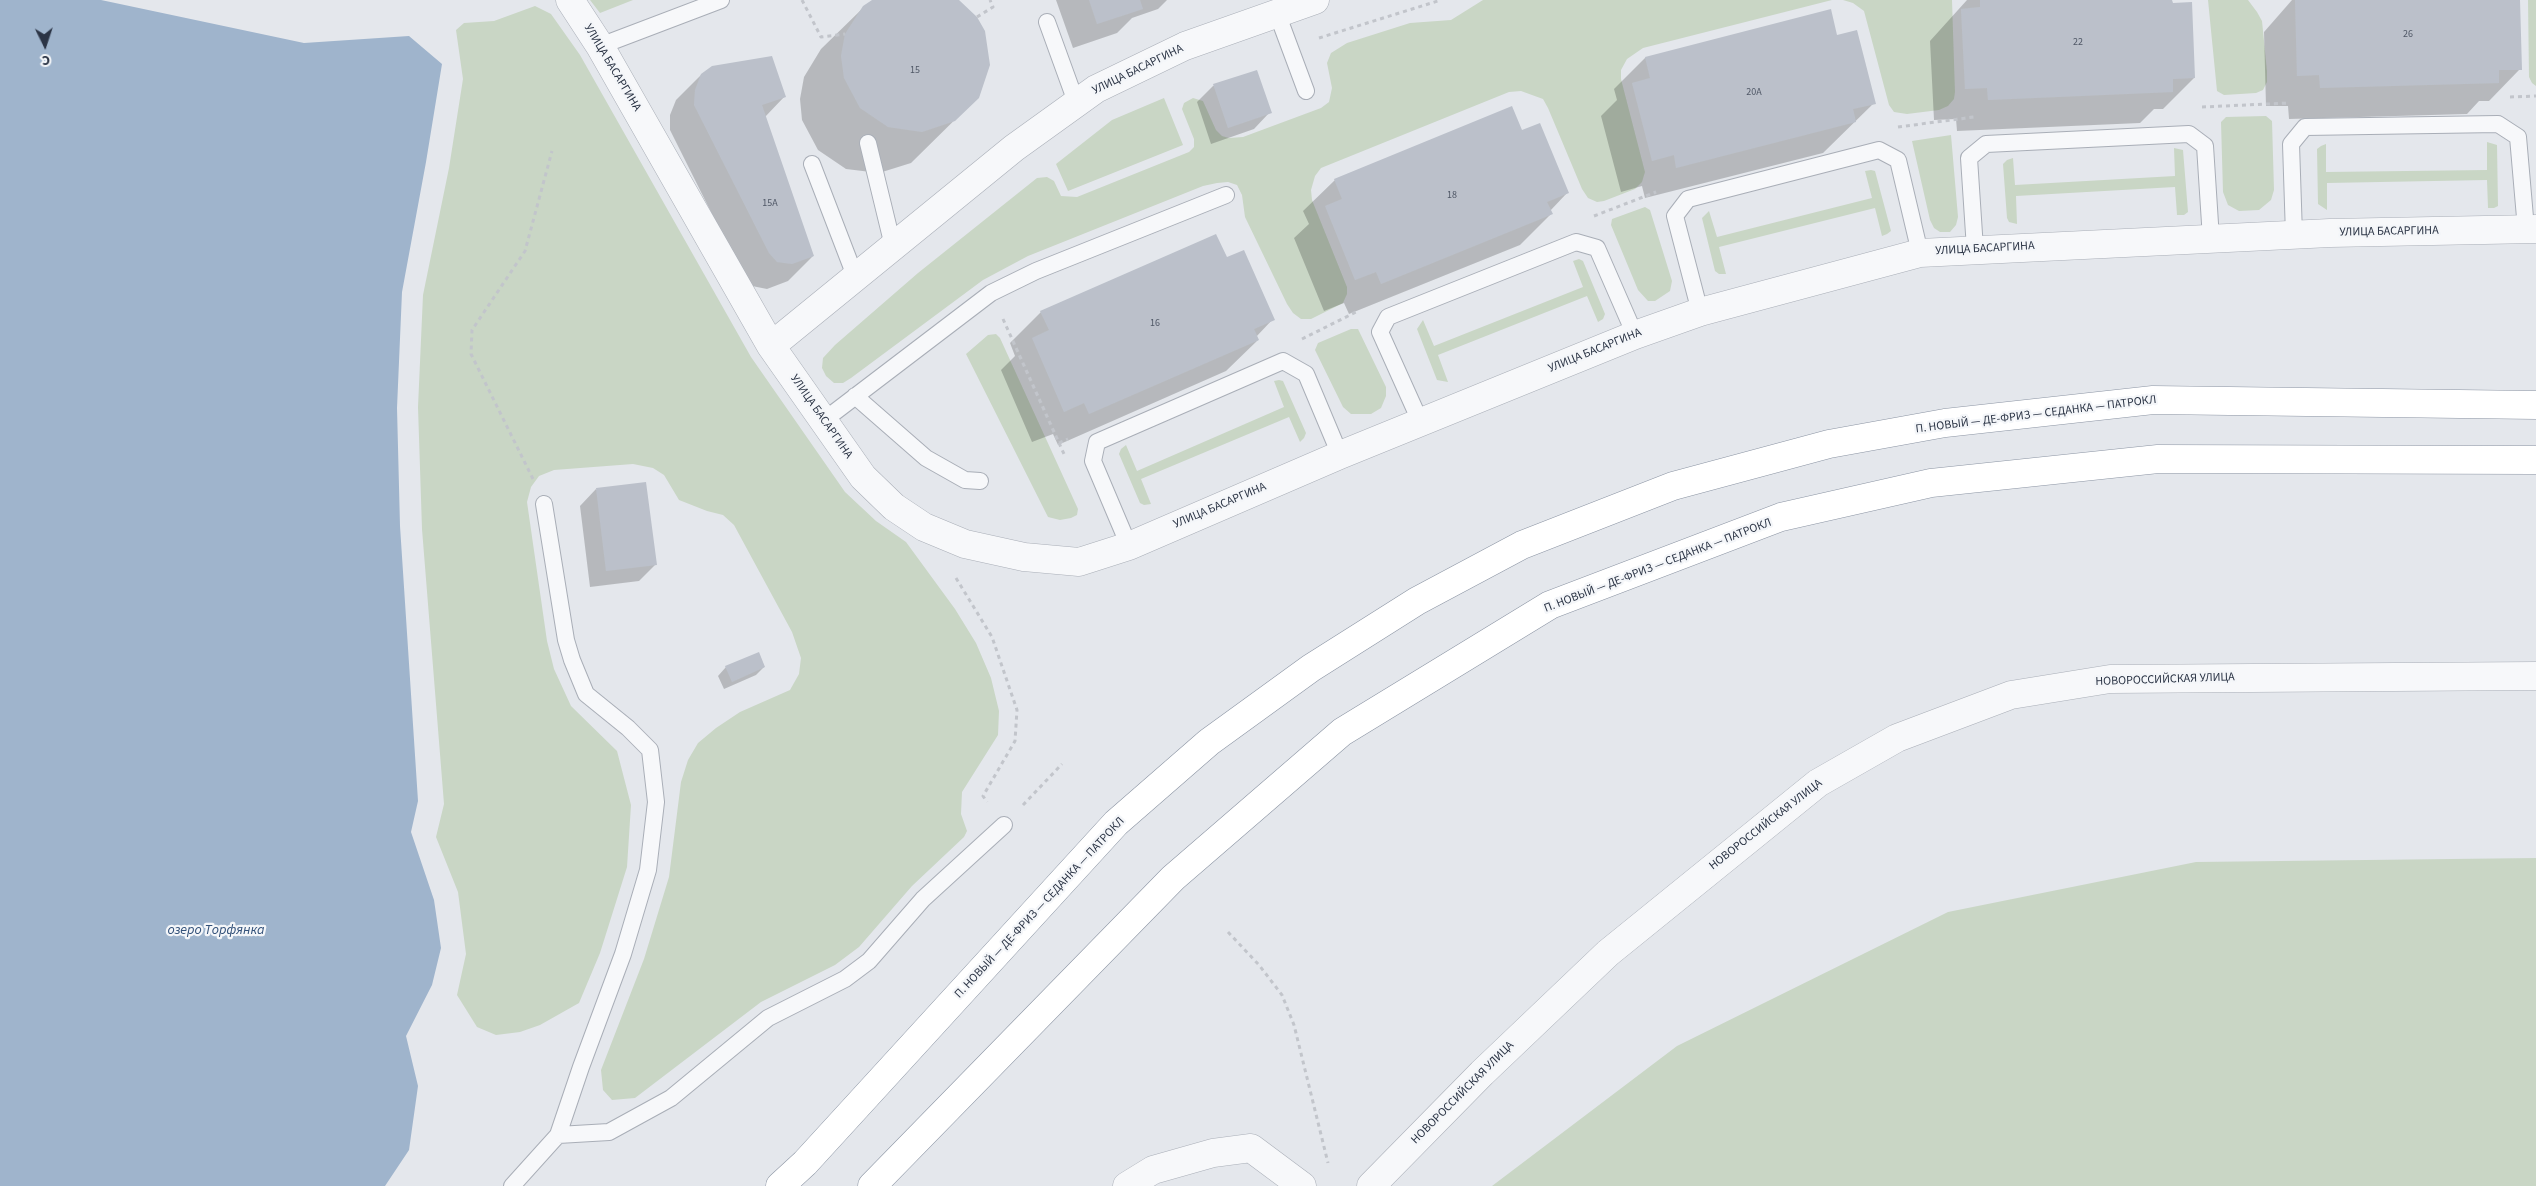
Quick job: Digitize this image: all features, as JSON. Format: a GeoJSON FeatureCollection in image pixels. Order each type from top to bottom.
{"type":"FeatureCollection","features":[{"type":"Feature","properties":{"kind":"highway","name":"П. НОВЫЙ — ДЕ-ФРИЗ — СЕДАНКА — ПАТРОКЛ"},"geometry":{"type":"LineString","coordinates":[[780,1186],[805,1163],[1116,823],[1209,742],[1311,668],[1417,601],[1522,545],[1673,486],[1829,444],[1945,423],[2153,400],[2536,405]]}},
{"type":"Feature","properties":{"kind":"highway","name":"П. НОВЫЙ — ДЕ-ФРИЗ — СЕДАНКА — ПАТРОКЛ"},"geometry":{"type":"LineString","coordinates":[[872,1186],[1173,878],[1342,732],[1550,606],[1781,517],[1931,484],[2158,459],[2536,460]]}},
{"type":"Feature","properties":{"kind":"street","name":"УЛИЦА БАСАРГИНА"},"geometry":{"type":"LineString","coordinates":[[570,0],[600,46],[772,346],[863,477],[894,507],[924,527],[965,544],[1024,557],[1079,562],[1128,546],[1420,421],[1635,335],[1700,312],[1920,253],[2294,235],[2531,229]]}},
{"type":"Feature","properties":{"kind":"street","name":"УЛИЦА БАСАРГИНА"},"geometry":{"type":"LineString","coordinates":[[772,346],[855,276],[1014,148],[1096,89],[1185,46],[1315,0]]}},
{"type":"Feature","properties":{"kind":"street","name":"НОВОРОССИЙСКАЯ УЛИЦА"},"geometry":{"type":"LineString","coordinates":[[1371,1186],[1482,1073],[1608,952],[1818,783],[1897,738],[2011,695],[2110,679],[2536,676]]}},
{"type":"Feature","properties":{"kind":"street"},"geometry":{"type":"LineString","coordinates":[[1127,1186],[1153,1170],[1213,1153],[1250,1148],[1302,1186]]}},
{"type":"Feature","properties":{"kind":"lane"},"geometry":{"type":"LineString","coordinates":[[600,46],[721,0]]}},
{"type":"Feature","properties":{"kind":"lane"},"geometry":{"type":"LineString","coordinates":[[1277,12],[1306,91]]}},
{"type":"Feature","properties":{"kind":"lane"},"geometry":{"type":"LineString","coordinates":[[1047,22],[1076,102]]}},
{"type":"Feature","properties":{"kind":"lane"},"geometry":{"type":"LineString","coordinates":[[2294,235],[2291,144],[2305,127],[2498,124],[2518,137],[2531,229]]}},
{"type":"Feature","properties":{"kind":"lane"},"geometry":{"type":"LineString","coordinates":[[1975,249],[1969,158],[1986,144],[2189,134],[2205,146],[2211,239]]}},
{"type":"Feature","properties":{"kind":"lane"},"geometry":{"type":"LineString","coordinates":[[868,143],[893,246]]}},
{"type":"Feature","properties":{"kind":"lane"},"geometry":{"type":"LineString","coordinates":[[1700,312],[1675,216],[1688,199],[1879,150],[1898,160],[1920,253]]}},
{"type":"Feature","properties":{"kind":"lane"},"geometry":{"type":"LineString","coordinates":[[812,164],[855,276]]}},
{"type":"Feature","properties":{"kind":"lane"},"geometry":{"type":"LineString","coordinates":[[823,421],[991,293],[1036,271],[1226,195]]}},
{"type":"Feature","properties":{"kind":"lane"},"geometry":{"type":"LineString","coordinates":[[1420,421],[1380,332],[1388,317],[1576,242],[1597,248],[1635,335]]}},
{"type":"Feature","properties":{"kind":"lane"},"geometry":{"type":"LineString","coordinates":[[1128,546],[1093,461],[1097,442],[1282,361],[1306,374],[1340,455]]}},
{"type":"Feature","properties":{"kind":"lane"},"geometry":{"type":"LineString","coordinates":[[855,396],[926,458],[965,480],[980,481]]}},
{"type":"Feature","properties":{"kind":"lane"},"geometry":{"type":"LineString","coordinates":[[512,1186],[558,1135],[623,954],[648,870],[656,802],[650,750],[628,728],[586,694],[572,660],[566,640],[544,504]]}},
{"type":"Feature","properties":{"kind":"lane"},"geometry":{"type":"LineString","coordinates":[[558,1135],[609,1132],[671,1098],[768,1018],[845,979],[869,961],[923,898],[1004,825]]}},
{"type":"Feature","properties":{"kind":"path"},"geometry":{"type":"LineString","coordinates":[[802,0],[821,37],[845,34]]}},
{"type":"Feature","properties":{"kind":"path"},"geometry":{"type":"LineString","coordinates":[[977,17],[993,7],[990,0]]}},
{"type":"Feature","properties":{"kind":"path"},"geometry":{"type":"LineString","coordinates":[[1288,44],[1320,37],[1441,0]]}},
{"type":"Feature","properties":{"kind":"path"},"geometry":{"type":"LineString","coordinates":[[2216,106],[2276,104]]}},
{"type":"Feature","properties":{"kind":"path"},"geometry":{"type":"LineString","coordinates":[[1900,126],[1962,118]]}},
{"type":"Feature","properties":{"kind":"path"},"geometry":{"type":"LineString","coordinates":[[544,504],[524,458],[471,354],[472,330],[524,251],[552,151]]}},
{"type":"Feature","properties":{"kind":"path"},"geometry":{"type":"LineString","coordinates":[[1597,215],[1665,188]]}},
{"type":"Feature","properties":{"kind":"path"},"geometry":{"type":"LineString","coordinates":[[991,293],[1060,443],[1078,435]]}},
{"type":"Feature","properties":{"kind":"path"},"geometry":{"type":"LineString","coordinates":[[1296,342],[1362,309]]}},
{"type":"Feature","properties":{"kind":"path"},"geometry":{"type":"LineString","coordinates":[[924,527],[992,637],[1017,710],[1015,741],[983,796],[1004,825],[1062,764]]}},
{"type":"Feature","properties":{"kind":"path"},"geometry":{"type":"LineString","coordinates":[[1228,932],[1259,965],[1282,995],[1294,1025],[1329,1167]]}},
{"type":"Feature","properties":{"kind":"green space"},"geometry":{"type":"Polygon","coordinates":[[[590,0],[633,0],[600,13],[590,0]]]}},
{"type":"Feature","properties":{"kind":"green space"},"geometry":{"type":"Polygon","coordinates":[[[1483,0],[1832,0],[1643,48],[1627,59],[1621,70],[1621,79],[1645,172],[1642,182],[1635,189],[1604,201],[1597,202],[1588,198],[1582,189],[1543,99],[1521,91],[1509,92],[1321,168],[1315,176],[1311,190],[1312,200],[1347,287],[1347,294],[1343,303],[1311,319],[1301,319],[1293,313],[1287,304],[1245,217],[1242,195],[1237,185],[1228,182],[1217,183],[1203,186],[1028,256],[983,280],[843,383],[834,383],[826,376],[822,368],[823,358],[835,345],[918,273],[1037,178],[1047,177],[1054,181],[1061,196],[1077,197],[1189,152],[1194,147],[1194,139],[1182,109],[1184,103],[1193,98],[1203,101],[1216,130],[1222,136],[1229,138],[1243,137],[1321,108],[1329,102],[1332,88],[1327,63],[1331,53],[1347,43],[1410,23],[1451,20],[1483,0]]]}},
{"type":"Feature","properties":{"kind":"green space"},"geometry":{"type":"Polygon","coordinates":[[[1843,0],[1952,0],[1955,92],[1954,99],[1948,106],[1939,110],[1907,114],[1894,112],[1889,105],[1864,11],[1853,3],[1843,0]]]}},
{"type":"Feature","properties":{"kind":"green space"},"geometry":{"type":"Polygon","coordinates":[[[2208,0],[2248,0],[2257,12],[2262,21],[2267,71],[2267,82],[2263,90],[2256,93],[2224,95],[2217,91],[2208,0]]]}},
{"type":"Feature","properties":{"kind":"green space"},"geometry":{"type":"Polygon","coordinates":[[[2528,0],[2536,0],[2536,86],[2529,77],[2528,0]]]}},
{"type":"Feature","properties":{"kind":"green space"},"geometry":{"type":"Polygon","coordinates":[[[535,6],[551,14],[580,55],[751,357],[845,492],[876,521],[906,542],[955,609],[976,643],[991,678],[999,711],[998,735],[962,792],[961,814],[967,831],[964,837],[912,886],[859,947],[835,965],[761,1002],[635,1098],[612,1100],[603,1090],[601,1070],[644,959],[669,877],[681,782],[688,760],[698,743],[716,728],[740,712],[790,690],[799,674],[801,658],[792,632],[734,525],[723,515],[679,500],[664,475],[653,468],[633,464],[554,470],[539,476],[531,487],[527,502],[547,641],[554,669],[571,706],[617,751],[631,805],[627,867],[600,953],[579,1003],[540,1025],[520,1032],[496,1035],[477,1027],[457,995],[466,954],[458,892],[436,837],[444,804],[422,529],[418,407],[423,295],[449,168],[463,79],[456,30],[464,23],[494,21],[535,6]]]}},
{"type":"Feature","properties":{"kind":"green space"},"geometry":{"type":"Polygon","coordinates":[[[1164,98],[1183,145],[1068,191],[1056,164],[1112,120],[1164,98]]]}},
{"type":"Feature","properties":{"kind":"green space"},"geometry":{"type":"Polygon","coordinates":[[[2266,116],[2272,121],[2274,190],[2271,200],[2259,210],[2239,211],[2228,205],[2223,192],[2221,122],[2226,117],[2266,116]]]}},
{"type":"Feature","properties":{"kind":"green space"},"geometry":{"type":"Polygon","coordinates":[[[1951,135],[1958,217],[1956,225],[1950,232],[1940,232],[1934,228],[1930,220],[1912,141],[1951,135]]]}},
{"type":"Feature","properties":{"kind":"green space"},"geometry":{"type":"Polygon","coordinates":[[[2487,142],[2497,145],[2498,206],[2494,208],[2488,208],[2487,180],[2327,183],[2327,210],[2318,204],[2317,149],[2326,144],[2326,172],[2487,170],[2487,142]]]}},
{"type":"Feature","properties":{"kind":"green space"},"geometry":{"type":"Polygon","coordinates":[[[2174,148],[2183,150],[2188,212],[2184,215],[2177,215],[2175,187],[2016,196],[2017,224],[2009,222],[2007,218],[2003,164],[2007,160],[2013,158],[2015,185],[2175,176],[2174,148]]]}},
{"type":"Feature","properties":{"kind":"green space"},"geometry":{"type":"Polygon","coordinates":[[[1865,171],[1875,171],[1891,231],[1887,234],[1882,236],[1875,208],[1719,247],[1726,274],[1719,274],[1715,271],[1702,218],[1709,211],[1717,237],[1872,198],[1865,171]]]}},
{"type":"Feature","properties":{"kind":"green space"},"geometry":{"type":"Polygon","coordinates":[[[1645,207],[1650,210],[1672,281],[1670,291],[1655,301],[1648,301],[1638,290],[1611,225],[1612,219],[1645,207]]]}},
{"type":"Feature","properties":{"kind":"green space"},"geometry":{"type":"Polygon","coordinates":[[[1579,259],[1583,261],[1605,314],[1603,319],[1598,322],[1587,296],[1438,355],[1448,382],[1437,380],[1417,329],[1423,320],[1434,346],[1583,287],[1573,261],[1579,259]]]}},
{"type":"Feature","properties":{"kind":"green space"},"geometry":{"type":"Polygon","coordinates":[[[1351,329],[1358,329],[1386,387],[1386,396],[1381,408],[1371,414],[1351,414],[1343,407],[1315,350],[1318,343],[1351,329]]]}},
{"type":"Feature","properties":{"kind":"green space"},"geometry":{"type":"Polygon","coordinates":[[[996,334],[1000,338],[1078,509],[1077,515],[1071,518],[1060,520],[1048,517],[966,354],[988,335],[996,334]]]}},
{"type":"Feature","properties":{"kind":"green space"},"geometry":{"type":"Polygon","coordinates":[[[1274,381],[1283,381],[1306,433],[1300,442],[1289,417],[1141,479],[1151,504],[1144,505],[1140,503],[1119,454],[1121,449],[1126,445],[1137,471],[1284,407],[1274,381]]]}},
{"type":"Feature","properties":{"kind":"green space"},"geometry":{"type":"Polygon","coordinates":[[[2536,858],[2536,1186],[1492,1186],[1677,1046],[1948,912],[2196,862],[2536,858]]]}},
{"type":"Feature","properties":{"kind":"water","name":"озеро Торфянка"},"geometry":{"type":"Polygon","coordinates":[[[0,0],[101,0],[304,43],[409,36],[442,64],[402,292],[397,408],[400,526],[418,801],[411,832],[434,900],[441,948],[432,985],[406,1036],[418,1086],[409,1150],[385,1186],[0,1186],[0,0]]]}},
{"type":"Feature","properties":{"kind":"building"},"geometry":{"type":"Polygon","coordinates":[[[872,0],[959,0],[977,17],[985,31],[990,65],[979,98],[955,121],[922,132],[888,127],[860,108],[844,78],[841,56],[845,34],[863,6],[872,0]]]}},
{"type":"Feature","properties":{"kind":"building"},"geometry":{"type":"Polygon","coordinates":[[[1089,0],[1140,0],[1143,9],[1097,24],[1089,0]]]}},
{"type":"Feature","properties":{"kind":"building"},"geometry":{"type":"Polygon","coordinates":[[[1980,0],[2172,0],[2173,3],[2192,2],[2195,78],[2173,79],[2173,92],[1988,100],[1987,88],[1965,89],[1961,9],[1980,7],[1980,0]]]}},
{"type":"Feature","properties":{"kind":"building"},"geometry":{"type":"Polygon","coordinates":[[[2295,0],[2520,0],[2522,70],[2499,70],[2499,83],[2320,88],[2319,75],[2297,76],[2295,0]]]}},
{"type":"Feature","properties":{"kind":"building"},"geometry":{"type":"Polygon","coordinates":[[[1831,9],[1837,35],[1857,30],[1876,104],[1853,109],[1856,122],[1676,168],[1674,155],[1652,161],[1632,83],[1650,78],[1645,57],[1831,9]]]}},
{"type":"Feature","properties":{"kind":"building"},"geometry":{"type":"Polygon","coordinates":[[[772,56],[786,97],[762,105],[814,256],[792,264],[777,262],[769,253],[694,105],[695,90],[701,74],[712,66],[772,56]]]}},
{"type":"Feature","properties":{"kind":"building"},"geometry":{"type":"Polygon","coordinates":[[[1257,70],[1272,113],[1228,128],[1213,84],[1257,70]]]}},
{"type":"Feature","properties":{"kind":"building"},"geometry":{"type":"Polygon","coordinates":[[[1512,106],[1522,130],[1540,123],[1569,193],[1547,202],[1553,214],[1381,284],[1376,272],[1355,280],[1325,206],[1342,199],[1334,179],[1512,106]]]}},
{"type":"Feature","properties":{"kind":"building"},"geometry":{"type":"Polygon","coordinates":[[[1216,234],[1227,257],[1244,250],[1275,320],[1254,329],[1259,340],[1089,414],[1084,403],[1064,412],[1032,338],[1049,330],[1040,311],[1216,234]]]}},
{"type":"Feature","properties":{"kind":"building"},"geometry":{"type":"Polygon","coordinates":[[[646,482],[657,565],[606,571],[596,488],[646,482]]]}},
{"type":"Feature","properties":{"kind":"building"},"geometry":{"type":"Polygon","coordinates":[[[759,652],[765,667],[732,682],[725,666],[759,652]]]}}]}
